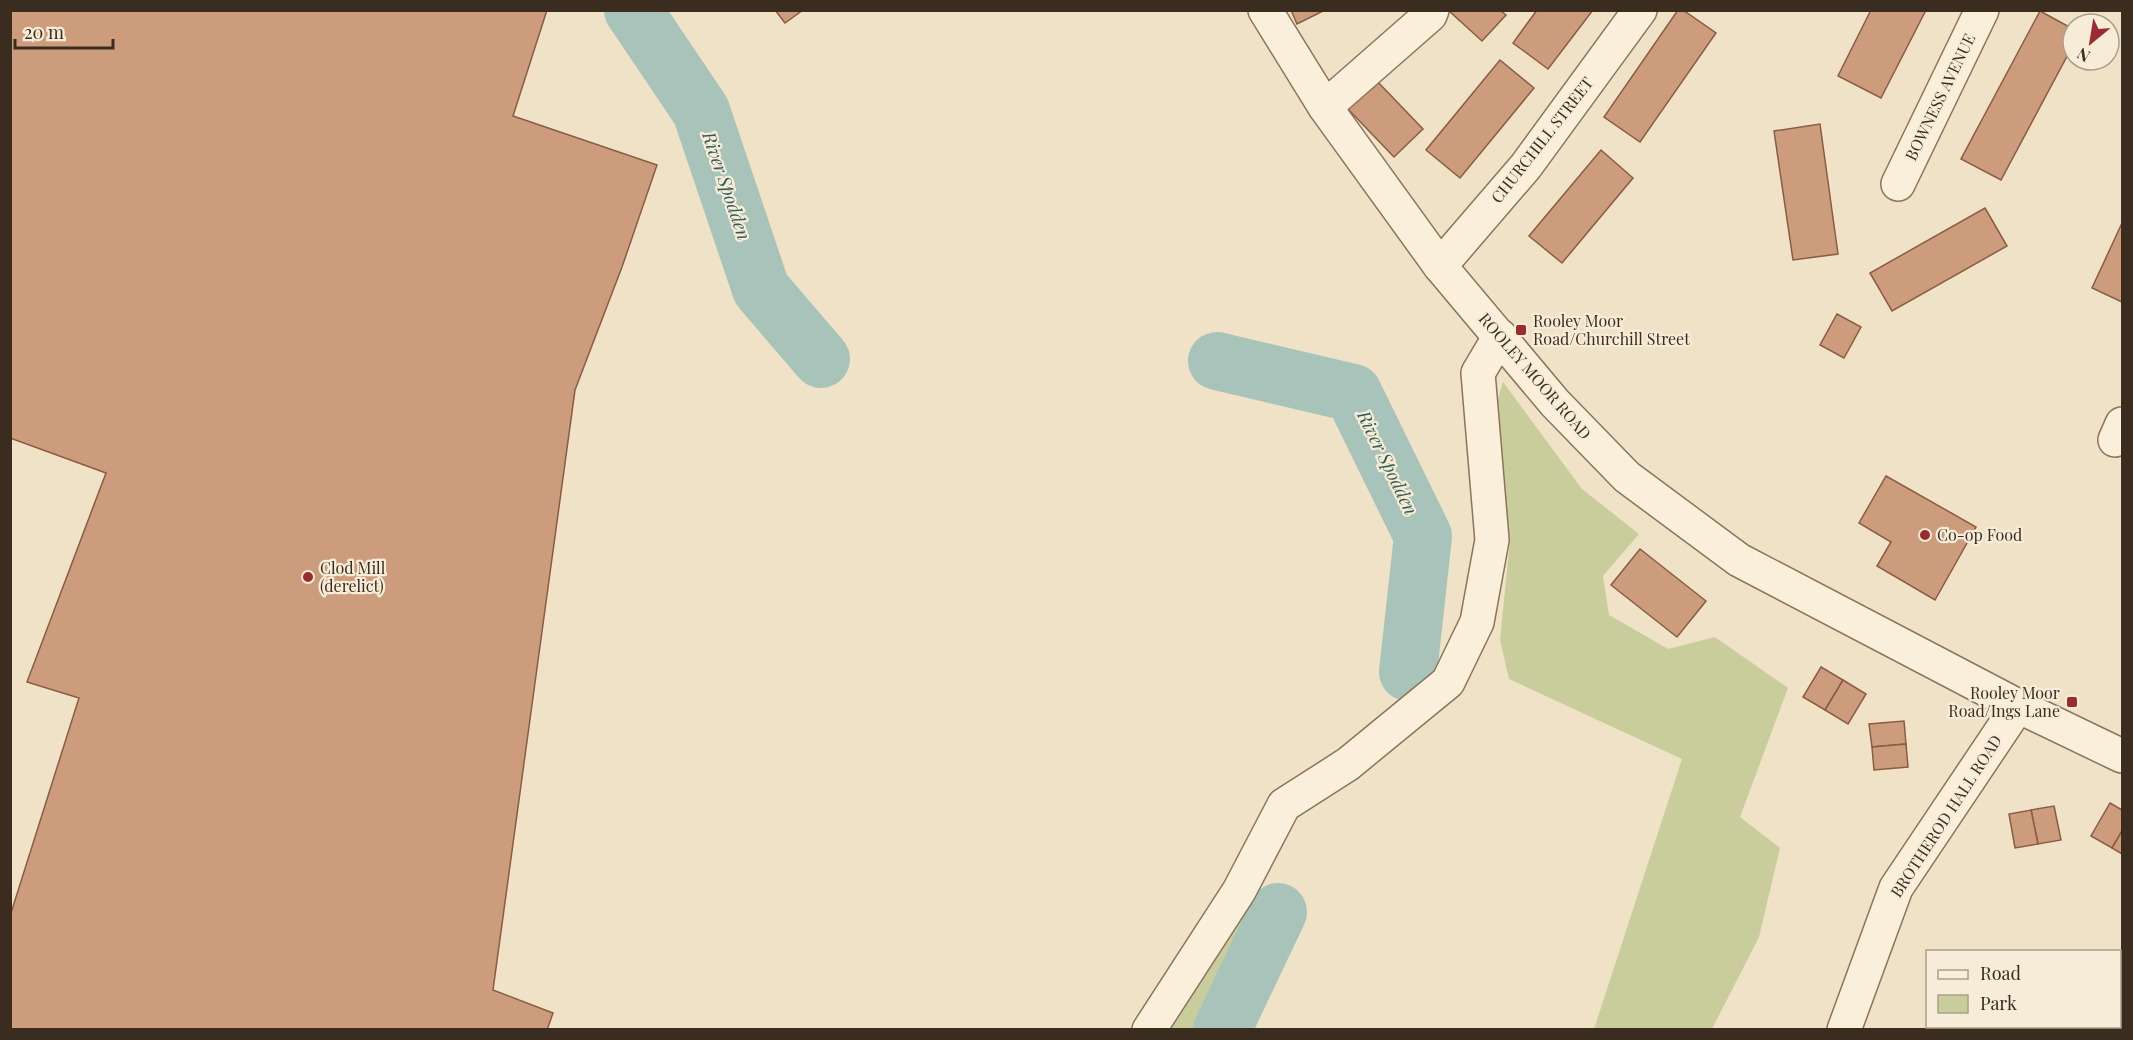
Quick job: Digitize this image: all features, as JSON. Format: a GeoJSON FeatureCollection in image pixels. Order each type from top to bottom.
{"type":"FeatureCollection","features":[{"type":"Feature","properties":{"kind":"street","name":"ROOLEY MOOR ROAD"},"geometry":{"type":"LineString","coordinates":[[1265,10],[1325,107],[1440,266],[1555,403],[1627,477],[1739,560],[2018,706],[2122,756]]}},
{"type":"Feature","properties":{"kind":"street"},"geometry":{"type":"LineString","coordinates":[[1325,107],[1430,15],[1432,10]]}},
{"type":"Feature","properties":{"kind":"street","name":"CHURCHILL STREET"},"geometry":{"type":"LineString","coordinates":[[1440,266],[1526,166],[1640,10]]}},
{"type":"Feature","properties":{"kind":"street","name":"BOWNESS AVENUE"},"geometry":{"type":"LineString","coordinates":[[1898,184],[1982,10]]}},
{"type":"Feature","properties":{"kind":"street"},"geometry":{"type":"LineString","coordinates":[[1149,1029],[1239,891],[1284,805],[1348,764],[1448,682],[1477,622],[1492,540],[1478,373],[1500,336]]}},
{"type":"Feature","properties":{"kind":"street","name":"BROTHEROD HALL ROAD"},"geometry":{"type":"LineString","coordinates":[[1844,1029],[1896,888],[2018,706]]}},
{"type":"Feature","properties":{"kind":"green space"},"geometry":{"type":"Polygon","coordinates":[[[1503,382],[1582,489],[1639,534],[1603,576],[1609,615],[1668,649],[1715,637],[1788,688],[1740,817],[1780,848],[1759,937],[1712,1029],[1594,1029],[1682,759],[1509,679],[1500,640],[1510,541],[1496,405],[1503,382]]]}},
{"type":"Feature","properties":{"kind":"green space"},"geometry":{"type":"Polygon","coordinates":[[[1252,896],[1271,907],[1206,1029],[1167,1030],[1252,896]]]}},
{"type":"Feature","properties":{"kind":"building","name":"Clod Mill (derelict)"},"geometry":{"type":"Polygon","coordinates":[[[10,10],[547,10],[513,116],[657,165],[622,267],[575,390],[493,990],[553,1013],[547,1030],[10,1030],[10,916],[79,698],[27,682],[106,473],[10,438],[10,10]]]}},
{"type":"Feature","properties":{"kind":"building"},"geometry":{"type":"Polygon","coordinates":[[[775,10],[803,10],[785,23],[775,10]]]}},
{"type":"Feature","properties":{"kind":"building"},"geometry":{"type":"Polygon","coordinates":[[[1291,10],[1325,10],[1297,24],[1291,10]]]}},
{"type":"Feature","properties":{"kind":"building"},"geometry":{"type":"Polygon","coordinates":[[[1448,10],[1500,10],[1506,15],[1482,41],[1448,10]]]}},
{"type":"Feature","properties":{"kind":"building"},"geometry":{"type":"Polygon","coordinates":[[[1537,10],[1593,10],[1548,69],[1513,43],[1537,10]]]}},
{"type":"Feature","properties":{"kind":"building"},"geometry":{"type":"Polygon","coordinates":[[[1678,10],[1683,10],[1716,33],[1640,142],[1604,117],[1678,10]]]}},
{"type":"Feature","properties":{"kind":"building"},"geometry":{"type":"Polygon","coordinates":[[[1871,10],[1926,10],[1881,98],[1838,76],[1871,10]]]}},
{"type":"Feature","properties":{"kind":"building"},"geometry":{"type":"Polygon","coordinates":[[[2040,11],[2061,22],[2061,68],[2001,180],[1961,159],[2040,11]]]}},
{"type":"Feature","properties":{"kind":"building"},"geometry":{"type":"Polygon","coordinates":[[[1500,60],[1534,88],[1460,178],[1426,150],[1500,60]]]}},
{"type":"Feature","properties":{"kind":"building"},"geometry":{"type":"Polygon","coordinates":[[[1375,79],[1423,129],[1394,157],[1346,107],[1375,79]]]}},
{"type":"Feature","properties":{"kind":"building"},"geometry":{"type":"Polygon","coordinates":[[[1820,124],[1838,254],[1793,260],[1774,131],[1820,124]]]}},
{"type":"Feature","properties":{"kind":"building"},"geometry":{"type":"Polygon","coordinates":[[[1601,150],[1633,178],[1562,263],[1529,236],[1601,150]]]}},
{"type":"Feature","properties":{"kind":"building"},"geometry":{"type":"Polygon","coordinates":[[[1985,208],[2007,246],[1892,311],[1870,273],[1985,208]]]}},
{"type":"Feature","properties":{"kind":"building"},"geometry":{"type":"Polygon","coordinates":[[[2122,223],[2122,302],[2092,288],[2122,223]]]}},
{"type":"Feature","properties":{"kind":"building"},"geometry":{"type":"Polygon","coordinates":[[[1837,314],[1861,327],[1844,358],[1820,345],[1837,314]]]}},
{"type":"Feature","properties":{"kind":"building","name":"Co-op Food"},"geometry":{"type":"Polygon","coordinates":[[[1886,476],[1976,527],[1935,600],[1877,566],[1891,542],[1859,523],[1886,476]]]}},
{"type":"Feature","properties":{"kind":"building"},"geometry":{"type":"Polygon","coordinates":[[[1640,549],[1706,601],[1677,637],[1611,585],[1640,549]]]}},
{"type":"Feature","properties":{"kind":"building"},"geometry":{"type":"Polygon","coordinates":[[[1821,667],[1843,680],[1825,710],[1803,697],[1821,667]]]}},
{"type":"Feature","properties":{"kind":"building"},"geometry":{"type":"Polygon","coordinates":[[[1843,680],[1866,694],[1848,724],[1825,710],[1843,680]]]}},
{"type":"Feature","properties":{"kind":"building"},"geometry":{"type":"Polygon","coordinates":[[[1904,721],[1906,744],[1872,747],[1869,724],[1904,721]]]}},
{"type":"Feature","properties":{"kind":"building"},"geometry":{"type":"Polygon","coordinates":[[[1906,744],[1908,767],[1874,770],[1872,747],[1906,744]]]}},
{"type":"Feature","properties":{"kind":"building"},"geometry":{"type":"Polygon","coordinates":[[[2110,803],[2122,810],[2122,831],[2112,848],[2091,836],[2110,803]]]}},
{"type":"Feature","properties":{"kind":"building"},"geometry":{"type":"Polygon","coordinates":[[[2054,806],[2061,840],[2038,844],[2031,810],[2054,806]]]}},
{"type":"Feature","properties":{"kind":"building"},"geometry":{"type":"Polygon","coordinates":[[[2031,810],[2038,844],[2015,848],[2009,814],[2031,810]]]}},
{"type":"Feature","properties":{"kind":"building"},"geometry":{"type":"Polygon","coordinates":[[[2122,831],[2122,854],[2112,848],[2122,831]]]}},
{"type":"Feature","properties":{"kind":"waterway","name":"River Spodden"},"geometry":{"type":"LineString","coordinates":[[633,10],[701,111],[761,289],[821,359]]}},
{"type":"Feature","properties":{"kind":"waterway","name":"River Spodden"},"geometry":{"type":"LineString","coordinates":[[1217,361],[1353,393],[1423,536],[1408,672]]}},
{"type":"Feature","properties":{"kind":"waterway","name":"River Spodden"},"geometry":{"type":"LineString","coordinates":[[1222,1030],[1278,912]]}},
{"type":"Feature","properties":{"kind":"place","name":"Rooley Moor Road/Churchill Street"},"geometry":{"type":"Point","coordinates":[1521,330]}},
{"type":"Feature","properties":{"kind":"place","name":"Co-op Food"},"geometry":{"type":"Point","coordinates":[1925,535]}},
{"type":"Feature","properties":{"kind":"place","name":"Clod Mill (derelict)"},"geometry":{"type":"Point","coordinates":[308,577]}},
{"type":"Feature","properties":{"kind":"place","name":"Rooley Moor Road/Ings Lane"},"geometry":{"type":"Point","coordinates":[2072,702]}}]}
